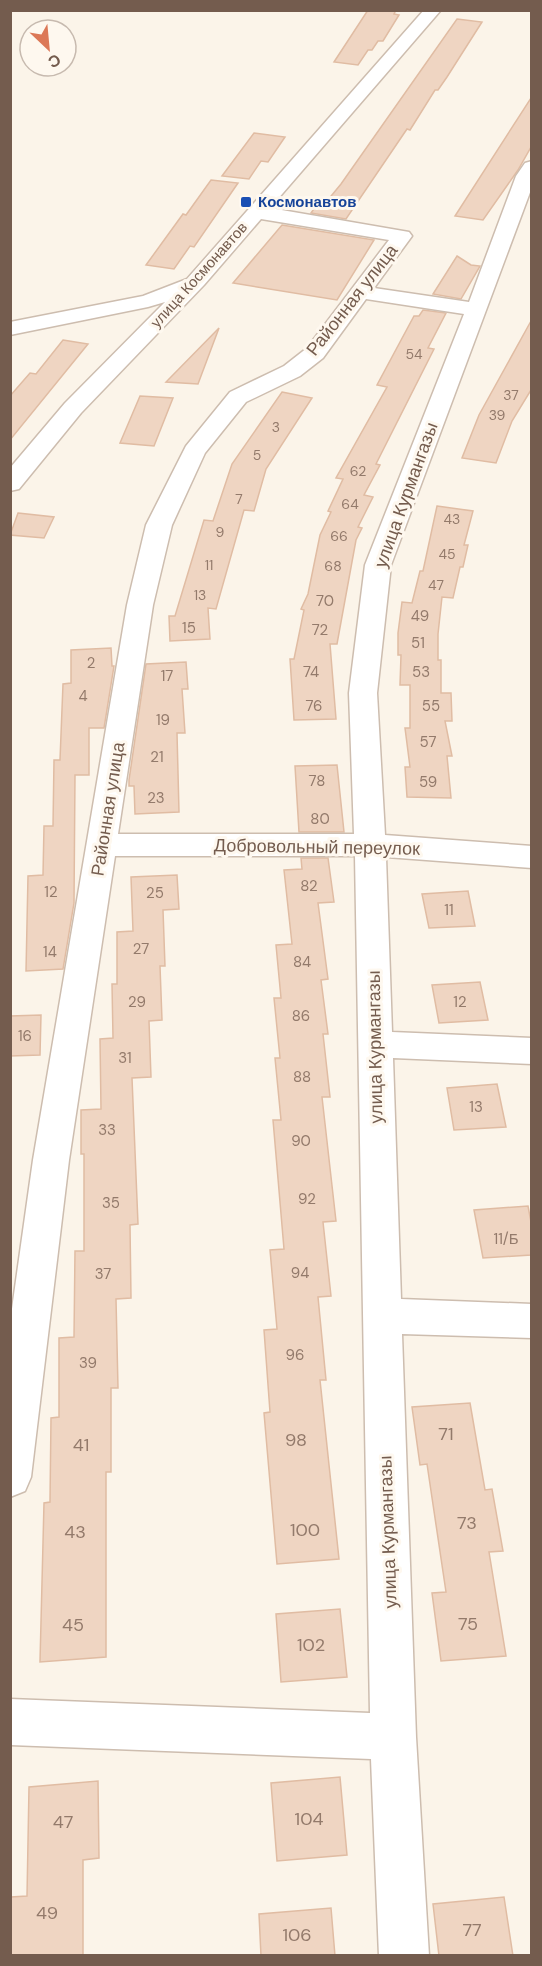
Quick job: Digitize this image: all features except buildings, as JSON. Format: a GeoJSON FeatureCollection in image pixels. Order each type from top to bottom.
{"type":"FeatureCollection","features":[{"type":"Feature","properties":{"kind":"street","name":"улица Космонавтов"},"geometry":{"type":"LineString","coordinates":[[10,484],[73,408],[197,281],[433,10]]}},
{"type":"Feature","properties":{"kind":"street","name":"улица Курмангазы"},"geometry":{"type":"LineString","coordinates":[[404,1956],[393,1737],[370,845],[363,693],[378,565],[525,176],[531,167]]}},
{"type":"Feature","properties":{"kind":"street","name":"Районная улица"},"geometry":{"type":"LineString","coordinates":[[10,1477],[51,1160],[140,605],[159,525],[194,451],[238,398],[292,371],[315,353],[402,236],[256,212]]}},
{"type":"Feature","properties":{"kind":"street"},"geometry":{"type":"LineString","coordinates":[[10,329],[148,301],[197,281]]}},
{"type":"Feature","properties":{"kind":"street"},"geometry":{"type":"LineString","coordinates":[[360,292],[475,309]]}},
{"type":"Feature","properties":{"kind":"street","name":"Добровольный переулок"},"geometry":{"type":"LineString","coordinates":[[103,844],[370,845],[531,857]]}},
{"type":"Feature","properties":{"kind":"street"},"geometry":{"type":"LineString","coordinates":[[374,1044],[531,1052]]}},
{"type":"Feature","properties":{"kind":"street"},"geometry":{"type":"LineString","coordinates":[[381,1316],[531,1321]]}},
{"type":"Feature","properties":{"kind":"street"},"geometry":{"type":"LineString","coordinates":[[10,1722],[393,1737]]}},
{"type":"Feature","properties":{"kind":"place","name":"Космонавтов"},"geometry":{"type":"Point","coordinates":[246,202]}}]}
